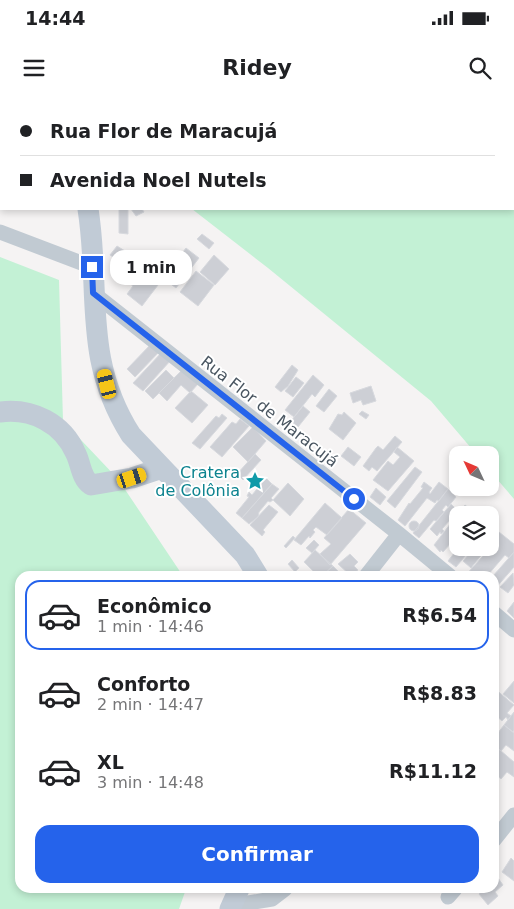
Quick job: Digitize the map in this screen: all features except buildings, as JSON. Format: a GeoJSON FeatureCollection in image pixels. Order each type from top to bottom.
{"type":"FeatureCollection","features":[{"type":"Feature","properties":{"kind":"street"},"geometry":{"type":"LineString","coordinates":[[88,210],[99,357],[114,403],[131,435],[238,547],[255,571]]}},
{"type":"Feature","properties":{"kind":"street"},"geometry":{"type":"LineString","coordinates":[[0,232],[92,267]]}},
{"type":"Feature","properties":{"kind":"street","name":"Rua Flor de Maracujá"},"geometry":{"type":"LineString","coordinates":[[93,293],[444,571]]}},
{"type":"Feature","properties":{"kind":"street"},"geometry":{"type":"LineString","coordinates":[[0,412],[28,414],[48,419],[76,453],[84,478],[91,485],[132,478],[162,468]]}},
{"type":"Feature","properties":{"kind":"street"},"geometry":{"type":"LineString","coordinates":[[370,571],[399,534]]}},
{"type":"Feature","properties":{"kind":"street"},"geometry":{"type":"LineString","coordinates":[[499,622],[514,630]]}},
{"type":"Feature","properties":{"kind":"street"},"geometry":{"type":"LineString","coordinates":[[499,834],[514,815]]}},
{"type":"Feature","properties":{"kind":"street"},"geometry":{"type":"LineString","coordinates":[[233,901],[272,899],[280,893]]}},
{"type":"Feature","properties":{"kind":"green space"},"geometry":{"type":"Polygon","coordinates":[[[193,210],[514,210],[514,499],[499,482],[499,446],[469,446],[431,401],[268,268],[193,210]]]}},
{"type":"Feature","properties":{"kind":"green space"},"geometry":{"type":"Polygon","coordinates":[[[0,257],[59,280],[63,421],[118,479],[180,571],[15,571],[15,893],[185,893],[179,909],[0,909],[0,257]]]}},
{"type":"Feature","properties":{"kind":"place","name":"Cratera de Colônia"},"geometry":{"type":"Point","coordinates":[255,481]}},
{"type":"Feature","properties":{"kind":"route"},"geometry":{"type":"LineString","coordinates":[[92,267],[93,293],[354,499]]}}]}
